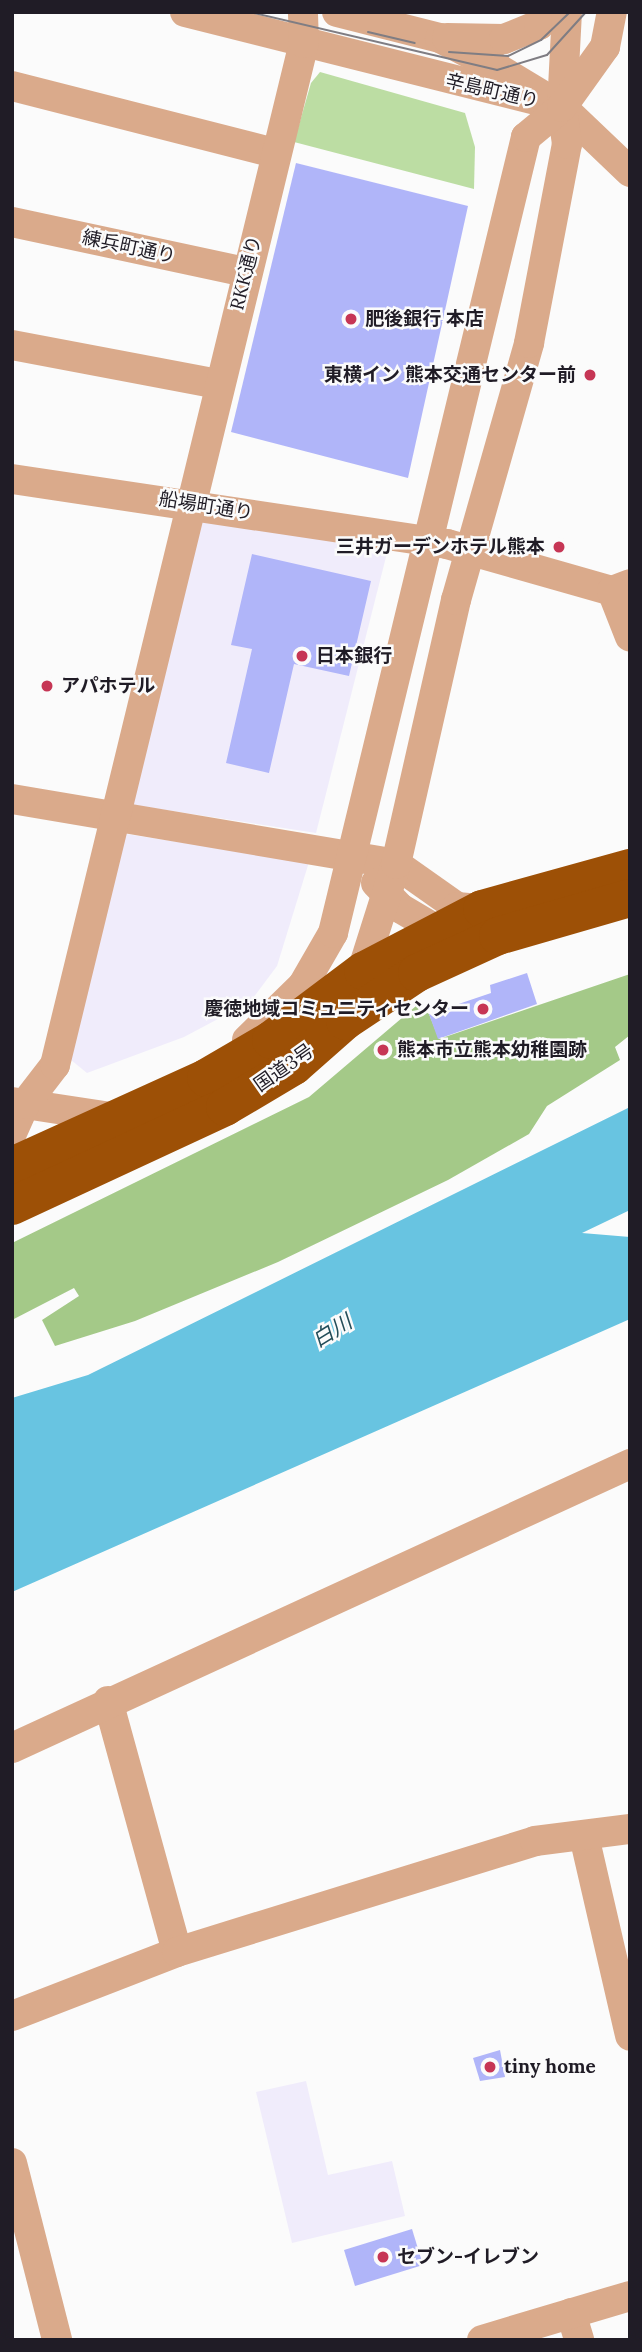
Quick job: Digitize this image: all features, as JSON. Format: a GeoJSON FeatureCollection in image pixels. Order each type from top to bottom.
{"type":"FeatureCollection","features":[{"type":"Feature","properties":{"kind":"highway","name":"国道3号"},"geometry":{"type":"LineString","coordinates":[[12,1206],[225,1107],[294,1066],[345,1021],[490,923],[561,887],[630,868]]}},
{"type":"Feature","properties":{"kind":"highway","name":"国道3号"},"geometry":{"type":"LineString","coordinates":[[12,1166],[206,1078],[271,1040],[363,971],[439,931],[630,898]]}},
{"type":"Feature","properties":{"kind":"street","name":"辛島町通り"},"geometry":{"type":"LineString","coordinates":[[185,12],[562,107]]}},
{"type":"Feature","properties":{"kind":"street","name":"RKK通り"},"geometry":{"type":"LineString","coordinates":[[12,1133],[19,1103],[55,1065],[188,502],[304,43],[303,12]]}},
{"type":"Feature","properties":{"kind":"street","name":"辛島町通り"},"geometry":{"type":"LineString","coordinates":[[337,12],[440,38],[562,107]]}},
{"type":"Feature","properties":{"kind":"street"},"geometry":{"type":"LineString","coordinates":[[440,38],[504,39],[539,25],[549,12]]}},
{"type":"Feature","properties":{"kind":"street"},"geometry":{"type":"LineString","coordinates":[[345,1021],[396,864],[469,550],[529,343],[567,144],[562,107],[567,12]]}},
{"type":"Feature","properties":{"kind":"street"},"geometry":{"type":"LineString","coordinates":[[206,1078],[303,985],[321,960],[353,855],[413,539],[526,137],[562,107],[605,47],[612,12]]}},
{"type":"Feature","properties":{"kind":"street"},"geometry":{"type":"LineString","coordinates":[[12,86],[275,153]]}},
{"type":"Feature","properties":{"kind":"street"},"geometry":{"type":"LineString","coordinates":[[562,107],[630,172]]}},
{"type":"Feature","properties":{"kind":"street","name":"練兵町通り"},"geometry":{"type":"LineString","coordinates":[[12,222],[246,272]]}},
{"type":"Feature","properties":{"kind":"street"},"geometry":{"type":"LineString","coordinates":[[12,345],[219,384]]}},
{"type":"Feature","properties":{"kind":"street","name":"船場町通り"},"geometry":{"type":"LineString","coordinates":[[12,479],[188,502],[413,539],[621,587]]}},
{"type":"Feature","properties":{"kind":"street"},"geometry":{"type":"LineString","coordinates":[[621,587],[630,637]]}},
{"type":"Feature","properties":{"kind":"street"},"geometry":{"type":"LineString","coordinates":[[12,799],[396,864],[424,889],[490,923]]}},
{"type":"Feature","properties":{"kind":"street"},"geometry":{"type":"LineString","coordinates":[[353,855],[386,896],[439,931]]}},
{"type":"Feature","properties":{"kind":"street"},"geometry":{"type":"LineString","coordinates":[[561,887],[630,855]]}},
{"type":"Feature","properties":{"kind":"street"},"geometry":{"type":"LineString","coordinates":[[19,1103],[116,1118]]}},
{"type":"Feature","properties":{"kind":"street"},"geometry":{"type":"LineString","coordinates":[[12,1748],[630,1464]]}},
{"type":"Feature","properties":{"kind":"street"},"geometry":{"type":"LineString","coordinates":[[108,1702],[177,1952]]}},
{"type":"Feature","properties":{"kind":"street"},"geometry":{"type":"LineString","coordinates":[[12,2016],[177,1952],[535,1841],[630,1829]]}},
{"type":"Feature","properties":{"kind":"street"},"geometry":{"type":"LineString","coordinates":[[584,1836],[630,2036]]}},
{"type":"Feature","properties":{"kind":"street"},"geometry":{"type":"LineString","coordinates":[[12,2163],[20,2223],[57,2340]]}},
{"type":"Feature","properties":{"kind":"street"},"geometry":{"type":"LineString","coordinates":[[482,2340],[575,2326],[630,2295]]}},
{"type":"Feature","properties":{"kind":"shaded area"},"geometry":{"type":"Polygon","coordinates":[[[201,521],[388,549],[316,833],[133,805],[201,521]]]}},
{"type":"Feature","properties":{"kind":"shaded area"},"geometry":{"type":"Polygon","coordinates":[[[126,834],[309,862],[277,966],[250,1002],[184,1037],[87,1073],[71,1060],[126,834]]]}},
{"type":"Feature","properties":{"kind":"shaded area"},"geometry":{"type":"Polygon","coordinates":[[[306,2081],[328,2175],[392,2161],[405,2216],[292,2243],[256,2092],[306,2081]]]}},
{"type":"Feature","properties":{"kind":"green space"},"geometry":{"type":"Polygon","coordinates":[[[320,72],[465,113],[475,147],[474,189],[294,142],[311,83],[320,72]]]}},
{"type":"Feature","properties":{"kind":"green space"},"geometry":{"type":"Polygon","coordinates":[[[630,974],[630,1035],[615,1047],[620,1060],[547,1106],[529,1134],[448,1180],[278,1262],[135,1321],[55,1346],[42,1320],[79,1296],[74,1288],[12,1320],[12,1243],[309,1097],[416,1006],[429,1014],[439,1039],[630,974]]]}},
{"type":"Feature","properties":{"kind":"water","name":"白川"},"geometry":{"type":"Polygon","coordinates":[[[630,1107],[630,1210],[582,1233],[630,1237],[630,1319],[12,1592],[12,1398],[88,1375],[630,1107]]]}},
{"type":"Feature","properties":{"kind":"building","name":"肥後銀行 本店"},"geometry":{"type":"Polygon","coordinates":[[[296,163],[468,206],[408,478],[231,432],[296,163]]]}},
{"type":"Feature","properties":{"kind":"building","name":"日本銀行"},"geometry":{"type":"Polygon","coordinates":[[[252,554],[371,581],[349,676],[294,664],[269,773],[226,763],[252,649],[231,645],[252,554]]]}},
{"type":"Feature","properties":{"kind":"building","name":"慶徳地域コミュニティセンター"},"geometry":{"type":"Polygon","coordinates":[[[527,973],[537,1004],[438,1039],[429,1014],[491,993],[490,985],[527,973]]]}},
{"type":"Feature","properties":{"kind":"building","name":"tiny home"},"geometry":{"type":"Polygon","coordinates":[[[500,2050],[505,2077],[480,2081],[473,2058],[500,2050]]]}},
{"type":"Feature","properties":{"kind":"building","name":"セブン-イレブン"},"geometry":{"type":"Polygon","coordinates":[[[412,2229],[423,2265],[355,2286],[344,2250],[412,2229]]]}},
{"type":"Feature","properties":{"kind":"tram line"},"geometry":{"type":"LineString","coordinates":[[250,12],[497,70],[547,55],[586,12]]}},
{"type":"Feature","properties":{"kind":"tram line"},"geometry":{"type":"LineString","coordinates":[[449,52],[508,56],[541,40],[570,12]]}},
{"type":"Feature","properties":{"kind":"tram line"},"geometry":{"type":"LineString","coordinates":[[368,32],[415,43]]}},
{"type":"Feature","properties":{"kind":"place","name":"肥後銀行 本店"},"geometry":{"type":"Point","coordinates":[351,319]}},
{"type":"Feature","properties":{"kind":"place","name":"東横イン 熊本交通センター前"},"geometry":{"type":"Point","coordinates":[590,375]}},
{"type":"Feature","properties":{"kind":"place","name":"三井ガーデンホテル熊本"},"geometry":{"type":"Point","coordinates":[559,547]}},
{"type":"Feature","properties":{"kind":"place","name":"日本銀行"},"geometry":{"type":"Point","coordinates":[302,656]}},
{"type":"Feature","properties":{"kind":"place","name":"アパホテル"},"geometry":{"type":"Point","coordinates":[47,686]}},
{"type":"Feature","properties":{"kind":"place","name":"慶徳地域コミュニティセンター"},"geometry":{"type":"Point","coordinates":[483,1009]}},
{"type":"Feature","properties":{"kind":"place","name":"熊本市立熊本幼稚園跡"},"geometry":{"type":"Point","coordinates":[383,1050]}},
{"type":"Feature","properties":{"kind":"place","name":"tiny home"},"geometry":{"type":"Point","coordinates":[490,2067]}},
{"type":"Feature","properties":{"kind":"place","name":"セブン-イレブン"},"geometry":{"type":"Point","coordinates":[383,2257]}}]}
